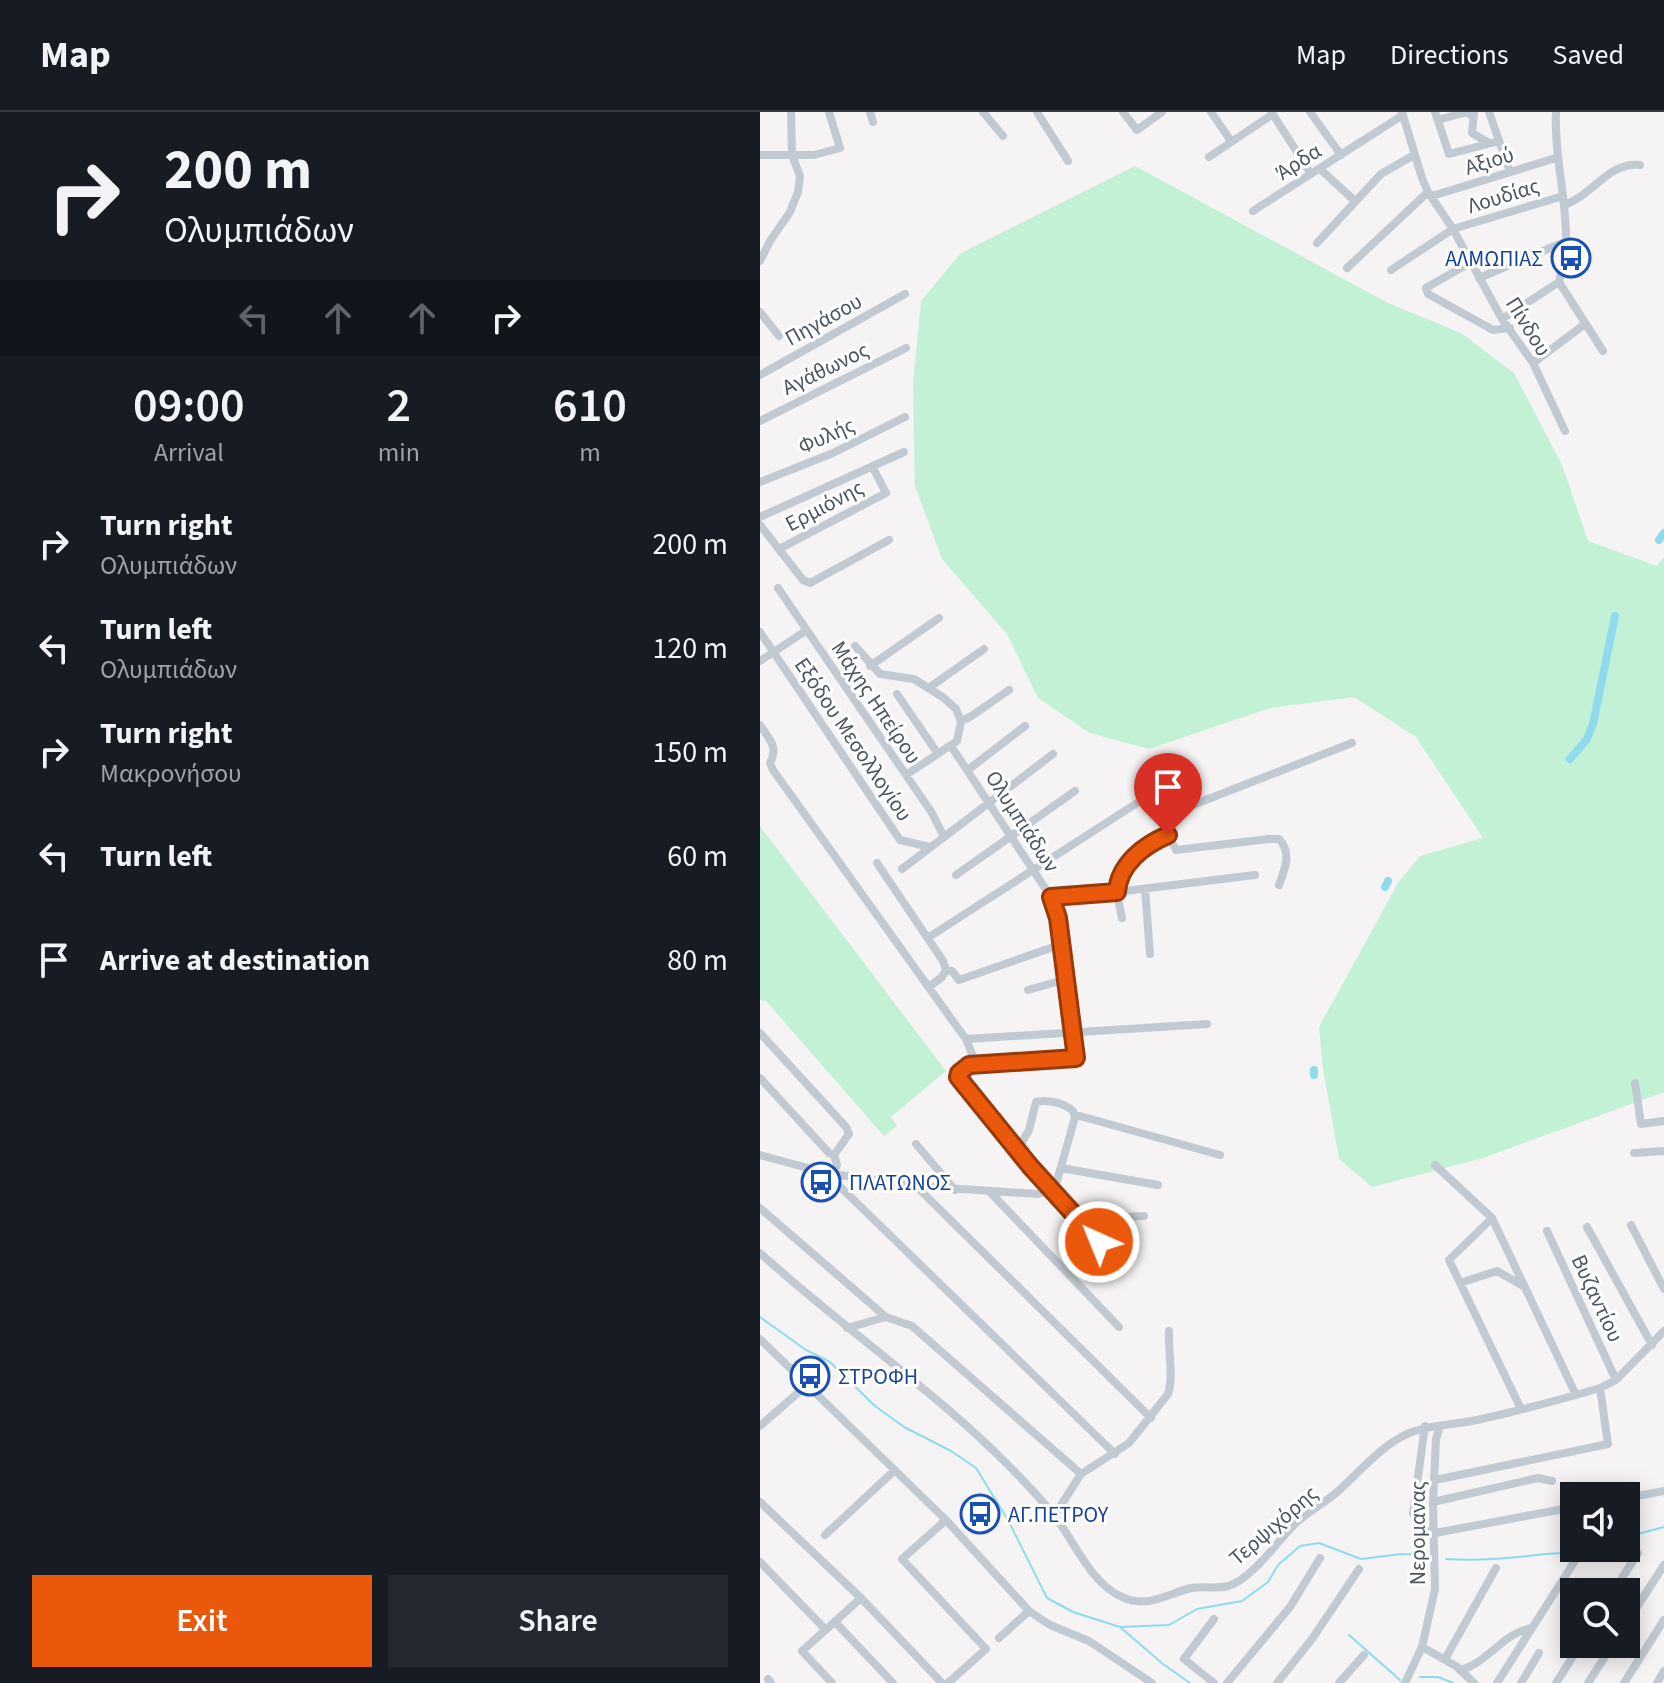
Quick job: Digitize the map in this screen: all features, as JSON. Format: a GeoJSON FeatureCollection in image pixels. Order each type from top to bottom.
{"type":"FeatureCollection","features":[{"type":"Feature","properties":{"kind":"street"},"geometry":{"type":"LineString","coordinates":[[760,261],[790,212],[798,192],[800,176],[792,155],[791,112]]}},
{"type":"Feature","properties":{"kind":"street"},"geometry":{"type":"LineString","coordinates":[[760,155],[814,155],[840,148],[829,112]]}},
{"type":"Feature","properties":{"kind":"street"},"geometry":{"type":"LineString","coordinates":[[1037,112],[1068,161]]}},
{"type":"Feature","properties":{"kind":"street"},"geometry":{"type":"LineString","coordinates":[[1123,112],[1137,130],[1162,112]]}},
{"type":"Feature","properties":{"kind":"street"},"geometry":{"type":"LineString","coordinates":[[1211,112],[1231,141]]}},
{"type":"Feature","properties":{"kind":"street"},"geometry":{"type":"LineString","coordinates":[[1310,112],[1341,155]]}},
{"type":"Feature","properties":{"kind":"street"},"geometry":{"type":"LineString","coordinates":[[1489,112],[1510,172]]}},
{"type":"Feature","properties":{"kind":"street"},"geometry":{"type":"LineString","coordinates":[[1556,112],[1556,158],[1567,241],[1559,282],[1603,351]]}},
{"type":"Feature","properties":{"kind":"street"},"geometry":{"type":"LineString","coordinates":[[987,113],[1003,136]]}},
{"type":"Feature","properties":{"kind":"street"},"geometry":{"type":"LineString","coordinates":[[1209,157],[1272,113],[1316,171],[1355,201]]}},
{"type":"Feature","properties":{"kind":"street","name":"Άρδα"},"geometry":{"type":"LineString","coordinates":[[1253,211],[1403,114]]}},
{"type":"Feature","properties":{"kind":"street","name":"Πίνδου"},"geometry":{"type":"LineString","coordinates":[[1403,114],[1414,155],[1430,194],[1453,229],[1502,319],[1533,363],[1565,431]]}},
{"type":"Feature","properties":{"kind":"street"},"geometry":{"type":"LineString","coordinates":[[1489,143],[1472,133],[1474,114],[1436,116],[1449,154],[1499,141]]}},
{"type":"Feature","properties":{"kind":"street"},"geometry":{"type":"LineString","coordinates":[[1317,243],[1381,174],[1414,155]]}},
{"type":"Feature","properties":{"kind":"street","name":"Αξιού"},"geometry":{"type":"LineString","coordinates":[[1430,194],[1556,158]]}},
{"type":"Feature","properties":{"kind":"street","name":"Λουδίας"},"geometry":{"type":"LineString","coordinates":[[1391,270],[1453,229],[1577,200],[1623,165],[1640,165]]}},
{"type":"Feature","properties":{"kind":"street"},"geometry":{"type":"LineString","coordinates":[[1347,268],[1430,194]]}},
{"type":"Feature","properties":{"kind":"street"},"geometry":{"type":"LineString","coordinates":[[1479,278],[1567,241]]}},
{"type":"Feature","properties":{"kind":"street"},"geometry":{"type":"LineString","coordinates":[[1471,262],[1426,288],[1428,294],[1493,330],[1510,328]]}},
{"type":"Feature","properties":{"kind":"street"},"geometry":{"type":"LineString","coordinates":[[1502,319],[1559,282]]}},
{"type":"Feature","properties":{"kind":"street","name":"Πηγάσου"},"geometry":{"type":"LineString","coordinates":[[760,375],[905,294]]}},
{"type":"Feature","properties":{"kind":"street"},"geometry":{"type":"LineString","coordinates":[[760,312],[779,336]]}},
{"type":"Feature","properties":{"kind":"street"},"geometry":{"type":"LineString","coordinates":[[1533,363],[1585,324]]}},
{"type":"Feature","properties":{"kind":"street","name":"Αγάθωνος"},"geometry":{"type":"LineString","coordinates":[[760,421],[906,348]]}},
{"type":"Feature","properties":{"kind":"street","name":"Φυλής"},"geometry":{"type":"LineString","coordinates":[[760,482],[833,453],[905,417]]}},
{"type":"Feature","properties":{"kind":"street"},"geometry":{"type":"LineString","coordinates":[[760,517],[904,452]]}},
{"type":"Feature","properties":{"kind":"street","name":"Ερμιόνης"},"geometry":{"type":"LineString","coordinates":[[779,549],[886,493],[872,466]]}},
{"type":"Feature","properties":{"kind":"street"},"geometry":{"type":"LineString","coordinates":[[760,525],[803,580],[810,583],[889,540]]}},
{"type":"Feature","properties":{"kind":"street","name":"Μάχης Ηπείρου"},"geometry":{"type":"LineString","coordinates":[[778,588],[932,813],[944,837]]}},
{"type":"Feature","properties":{"kind":"street"},"geometry":{"type":"LineString","coordinates":[[870,666],[939,618]]}},
{"type":"Feature","properties":{"kind":"street"},"geometry":{"type":"LineString","coordinates":[[760,661],[807,630]]}},
{"type":"Feature","properties":{"kind":"street","name":"Εξόδου Μεσολλογίου"},"geometry":{"type":"LineString","coordinates":[[760,632],[900,840],[930,847]]}},
{"type":"Feature","properties":{"kind":"street"},"geometry":{"type":"LineString","coordinates":[[855,646],[880,674],[903,676],[930,687],[956,709],[961,721],[957,741],[906,775]]}},
{"type":"Feature","properties":{"kind":"street"},"geometry":{"type":"LineString","coordinates":[[930,687],[984,649]]}},
{"type":"Feature","properties":{"kind":"street"},"geometry":{"type":"LineString","coordinates":[[961,721],[1009,690]]}},
{"type":"Feature","properties":{"kind":"street"},"geometry":{"type":"LineString","coordinates":[[897,694],[938,754]]}},
{"type":"Feature","properties":{"kind":"street"},"geometry":{"type":"LineString","coordinates":[[760,725],[774,747],[775,754],[770,763],[773,770],[966,1039],[976,1064]]}},
{"type":"Feature","properties":{"kind":"street"},"geometry":{"type":"LineString","coordinates":[[969,769],[1025,726]]}},
{"type":"Feature","properties":{"kind":"street"},"geometry":{"type":"LineString","coordinates":[[1279,885],[1287,853],[1279,839],[1176,850],[1161,821],[1162,817],[1352,743]]}},
{"type":"Feature","properties":{"kind":"street","name":"Ολυμπιάδων"},"geometry":{"type":"LineString","coordinates":[[951,746],[1051,897],[1058,918],[1074,1033]]}},
{"type":"Feature","properties":{"kind":"street"},"geometry":{"type":"LineString","coordinates":[[902,869],[1053,754]]}},
{"type":"Feature","properties":{"kind":"street"},"geometry":{"type":"LineString","coordinates":[[956,875],[1075,791]]}},
{"type":"Feature","properties":{"kind":"street"},"geometry":{"type":"LineString","coordinates":[[929,937],[1137,803]]}},
{"type":"Feature","properties":{"kind":"street"},"geometry":{"type":"LineString","coordinates":[[1122,918],[1118,881],[1141,850],[1168,835]]}},
{"type":"Feature","properties":{"kind":"street"},"geometry":{"type":"LineString","coordinates":[[877,863],[929,937],[946,970]]}},
{"type":"Feature","properties":{"kind":"street"},"geometry":{"type":"LineString","coordinates":[[1051,897],[1255,875]]}},
{"type":"Feature","properties":{"kind":"street"},"geometry":{"type":"LineString","coordinates":[[1145,889],[1150,954]]}},
{"type":"Feature","properties":{"kind":"street"},"geometry":{"type":"LineString","coordinates":[[946,970],[952,971],[959,980],[1062,944]]}},
{"type":"Feature","properties":{"kind":"street"},"geometry":{"type":"LineString","coordinates":[[929,987],[946,970]]}},
{"type":"Feature","properties":{"kind":"street"},"geometry":{"type":"LineString","coordinates":[[1028,990],[1067,979]]}},
{"type":"Feature","properties":{"kind":"street"},"geometry":{"type":"LineString","coordinates":[[966,1039],[1207,1024]]}},
{"type":"Feature","properties":{"kind":"street"},"geometry":{"type":"LineString","coordinates":[[760,1033],[846,1127],[849,1134],[847,1140],[834,1155]]}},
{"type":"Feature","properties":{"kind":"street"},"geometry":{"type":"LineString","coordinates":[[1074,1033],[1076,1058],[976,1064],[963,1069],[958,1077],[1050,1190],[1116,1260]]}},
{"type":"Feature","properties":{"kind":"street"},"geometry":{"type":"LineString","coordinates":[[760,1078],[834,1155],[837,1165],[830,1173]]}},
{"type":"Feature","properties":{"kind":"street"},"geometry":{"type":"LineString","coordinates":[[1635,1083],[1641,1124],[1664,1121]]}},
{"type":"Feature","properties":{"kind":"street"},"geometry":{"type":"LineString","coordinates":[[762,1159],[916,1186],[1038,1194],[1050,1190],[1057,1181],[1075,1117],[1073,1111],[1062,1104],[1036,1102],[1029,1130],[1017,1151]]}},
{"type":"Feature","properties":{"kind":"street"},"geometry":{"type":"LineString","coordinates":[[1075,1117],[1220,1155]]}},
{"type":"Feature","properties":{"kind":"street"},"geometry":{"type":"LineString","coordinates":[[916,1144],[955,1190]]}},
{"type":"Feature","properties":{"kind":"street"},"geometry":{"type":"LineString","coordinates":[[1634,1153],[1664,1151]]}},
{"type":"Feature","properties":{"kind":"street"},"geometry":{"type":"LineString","coordinates":[[1435,1165],[1492,1218],[1576,1395]]}},
{"type":"Feature","properties":{"kind":"street"},"geometry":{"type":"LineString","coordinates":[[1061,1168],[1158,1185]]}},
{"type":"Feature","properties":{"kind":"street"},"geometry":{"type":"LineString","coordinates":[[830,1173],[1115,1454]]}},
{"type":"Feature","properties":{"kind":"street"},"geometry":{"type":"LineString","coordinates":[[916,1186],[1151,1418]]}},
{"type":"Feature","properties":{"kind":"street"},"geometry":{"type":"LineString","coordinates":[[989,1191],[1119,1327]]}},
{"type":"Feature","properties":{"kind":"street"},"geometry":{"type":"LineString","coordinates":[[760,1208],[886,1317],[912,1326],[1081,1474]]}},
{"type":"Feature","properties":{"kind":"street"},"geometry":{"type":"LineString","coordinates":[[1081,1225],[1088,1219],[1144,1216]]}},
{"type":"Feature","properties":{"kind":"street"},"geometry":{"type":"LineString","coordinates":[[1492,1218],[1449,1260],[1521,1409]]}},
{"type":"Feature","properties":{"kind":"street"},"geometry":{"type":"LineString","coordinates":[[1631,1225],[1664,1289]]}},
{"type":"Feature","properties":{"kind":"street"},"geometry":{"type":"LineString","coordinates":[[1587,1227],[1652,1345]]}},
{"type":"Feature","properties":{"kind":"street","name":"Βυζαντίου"},"geometry":{"type":"LineString","coordinates":[[1547,1231],[1616,1380]]}},
{"type":"Feature","properties":{"kind":"street","name":"Τερψιχόρης"},"geometry":{"type":"LineString","coordinates":[[760,1253],[991,1446],[1054,1516],[1098,1579],[1121,1597],[1146,1602],[1193,1588],[1227,1586],[1255,1567],[1296,1523],[1338,1492],[1386,1447],[1425,1426],[1440,1426],[1521,1409],[1600,1388],[1616,1380],[1664,1331]]}},
{"type":"Feature","properties":{"kind":"street"},"geometry":{"type":"LineString","coordinates":[[1460,1283],[1497,1271],[1525,1287]]}},
{"type":"Feature","properties":{"kind":"street"},"geometry":{"type":"LineString","coordinates":[[847,1328],[886,1317]]}},
{"type":"Feature","properties":{"kind":"street"},"geometry":{"type":"LineString","coordinates":[[1054,1516],[1081,1474],[1129,1443],[1171,1388],[1169,1331]]}},
{"type":"Feature","properties":{"kind":"street"},"geometry":{"type":"LineString","coordinates":[[760,1339],[946,1520],[1029,1611],[1039,1619],[1089,1641],[1152,1683]]}},
{"type":"Feature","properties":{"kind":"street"},"geometry":{"type":"LineString","coordinates":[[760,1426],[808,1384]]}},
{"type":"Feature","properties":{"kind":"street"},"geometry":{"type":"LineString","coordinates":[[1435,1480],[1608,1444],[1600,1388]]}},
{"type":"Feature","properties":{"kind":"street"},"geometry":{"type":"LineString","coordinates":[[1425,1426],[1413,1513],[1421,1529],[1435,1533],[1560,1510]]}},
{"type":"Feature","properties":{"kind":"street","name":"Νερομανας"},"geometry":{"type":"LineString","coordinates":[[1405,1683],[1422,1647],[1435,1589],[1433,1502],[1436,1439],[1440,1426]]}},
{"type":"Feature","properties":{"kind":"street"},"geometry":{"type":"LineString","coordinates":[[825,1535],[895,1470]]}},
{"type":"Feature","properties":{"kind":"street"},"geometry":{"type":"LineString","coordinates":[[1433,1502],[1538,1478],[1552,1481]]}},
{"type":"Feature","properties":{"kind":"street"},"geometry":{"type":"LineString","coordinates":[[1640,1495],[1664,1491]]}},
{"type":"Feature","properties":{"kind":"street"},"geometry":{"type":"LineString","coordinates":[[760,1502],[861,1598],[942,1683]]}},
{"type":"Feature","properties":{"kind":"street"},"geometry":{"type":"LineString","coordinates":[[946,1520],[902,1559],[986,1649],[948,1683]]}},
{"type":"Feature","properties":{"kind":"street"},"geometry":{"type":"LineString","coordinates":[[1227,1683],[1290,1607],[1320,1558]]}},
{"type":"Feature","properties":{"kind":"street"},"geometry":{"type":"LineString","coordinates":[[760,1562],[826,1630]]}},
{"type":"Feature","properties":{"kind":"street"},"geometry":{"type":"LineString","coordinates":[[1497,1683],[1574,1562]]}},
{"type":"Feature","properties":{"kind":"street"},"geometry":{"type":"LineString","coordinates":[[1640,1602],[1664,1565]]}},
{"type":"Feature","properties":{"kind":"street"},"geometry":{"type":"LineString","coordinates":[[1445,1659],[1496,1568]]}},
{"type":"Feature","properties":{"kind":"street"},"geometry":{"type":"LineString","coordinates":[[1277,1683],[1312,1639],[1359,1569]]}},
{"type":"Feature","properties":{"kind":"street"},"geometry":{"type":"LineString","coordinates":[[832,1683],[802,1651],[861,1598]]}},
{"type":"Feature","properties":{"kind":"street"},"geometry":{"type":"LineString","coordinates":[[999,1638],[1029,1611]]}},
{"type":"Feature","properties":{"kind":"street"},"geometry":{"type":"LineString","coordinates":[[1214,1619],[1184,1659],[1214,1683]]}},
{"type":"Feature","properties":{"kind":"street"},"geometry":{"type":"LineString","coordinates":[[1624,1683],[1664,1620]]}},
{"type":"Feature","properties":{"kind":"street"},"geometry":{"type":"LineString","coordinates":[[835,1622],[893,1683]]}},
{"type":"Feature","properties":{"kind":"street"},"geometry":{"type":"LineString","coordinates":[[1460,1670],[1478,1664],[1519,1631],[1532,1628]]}},
{"type":"Feature","properties":{"kind":"street"},"geometry":{"type":"LineString","coordinates":[[1422,1647],[1445,1659],[1474,1683]]}},
{"type":"Feature","properties":{"kind":"street"},"geometry":{"type":"LineString","coordinates":[[1521,1683],[1539,1653]]}},
{"type":"Feature","properties":{"kind":"street"},"geometry":{"type":"LineString","coordinates":[[1339,1683],[1364,1655]]}},
{"type":"Feature","properties":{"kind":"street"},"geometry":{"type":"LineString","coordinates":[[1556,1683],[1572,1658]]}},
{"type":"Feature","properties":{"kind":"street"},"geometry":{"type":"LineString","coordinates":[[1588,1683],[1604,1658]]}},
{"type":"Feature","properties":{"kind":"street"},"geometry":{"type":"LineString","coordinates":[[1657,1683],[1664,1671]]}},
{"type":"Feature","properties":{"kind":"green space"},"geometry":{"type":"Polygon","coordinates":[[[1135,166],[1388,303],[1461,333],[1514,373],[1562,465],[1588,541],[1657,566],[1664,557],[1664,1092],[1483,1158],[1372,1187],[1339,1159],[1319,1027],[1398,883],[1420,856],[1483,838],[1416,737],[1354,697],[1270,708],[1149,749],[1090,733],[1038,698],[1007,634],[942,559],[915,486],[913,384],[921,301],[961,253],[1135,166]]]}},
{"type":"Feature","properties":{"kind":"green space"},"geometry":{"type":"Polygon","coordinates":[[[760,826],[946,1071],[891,1117],[897,1126],[884,1136],[766,1001],[760,1000],[760,826]]]}},
{"type":"Feature","properties":{"kind":"waterway"},"geometry":{"type":"LineString","coordinates":[[1659,540],[1664,533]]}},
{"type":"Feature","properties":{"kind":"waterway"},"geometry":{"type":"LineString","coordinates":[[1570,759],[1587,739],[1593,724],[1615,616]]}},
{"type":"Feature","properties":{"kind":"waterway"},"geometry":{"type":"LineString","coordinates":[[1385,887],[1388,881]]}},
{"type":"Feature","properties":{"kind":"waterway"},"geometry":{"type":"LineString","coordinates":[[1314,1070],[1314,1075]]}},
{"type":"Feature","properties":{"kind":"waterway"},"geometry":{"type":"LineString","coordinates":[[760,1317],[806,1350],[830,1362],[875,1406],[904,1427],[951,1451],[976,1468],[1008,1520],[1047,1598],[1073,1612],[1120,1627],[1190,1683]]}},
{"type":"Feature","properties":{"kind":"waterway"},"geometry":{"type":"LineString","coordinates":[[1640,1533],[1664,1527]]}},
{"type":"Feature","properties":{"kind":"waterway"},"geometry":{"type":"LineString","coordinates":[[1120,1627],[1169,1625],[1197,1609],[1242,1601],[1268,1582],[1278,1565],[1300,1546],[1319,1543],[1361,1559],[1401,1554],[1426,1555]]}},
{"type":"Feature","properties":{"kind":"waterway"},"geometry":{"type":"LineString","coordinates":[[1446,1559],[1509,1558],[1560,1553]]}},
{"type":"Feature","properties":{"kind":"waterway"},"geometry":{"type":"LineString","coordinates":[[1349,1635],[1400,1680]]}},
{"type":"Feature","properties":{"kind":"waterway"},"geometry":{"type":"LineString","coordinates":[[1420,1677],[1438,1677],[1453,1683]]}},
{"type":"Feature","properties":{"kind":"place","name":"ΑΛΜΩΠΙΑΣ"},"geometry":{"type":"Point","coordinates":[1571,258]}},
{"type":"Feature","properties":{"kind":"place","name":"ΠΛΑΤΩΝΟΣ"},"geometry":{"type":"Point","coordinates":[821,1182]}},
{"type":"Feature","properties":{"kind":"place","name":"ΣΤΡΟΦΗ"},"geometry":{"type":"Point","coordinates":[810,1376]}},
{"type":"Feature","properties":{"kind":"place","name":"ΑΓ.ΠΕΤΡΟΥ"},"geometry":{"type":"Point","coordinates":[980,1514]}},
{"type":"Feature","properties":{"kind":"route"},"geometry":{"type":"LineString","coordinates":[[1099,1242],[1030,1166],[958,1077],[969,1065],[1076,1058],[1058,918],[1051,897],[1117,892],[1118,881],[1128,864],[1141,850],[1168,835]]}}]}
